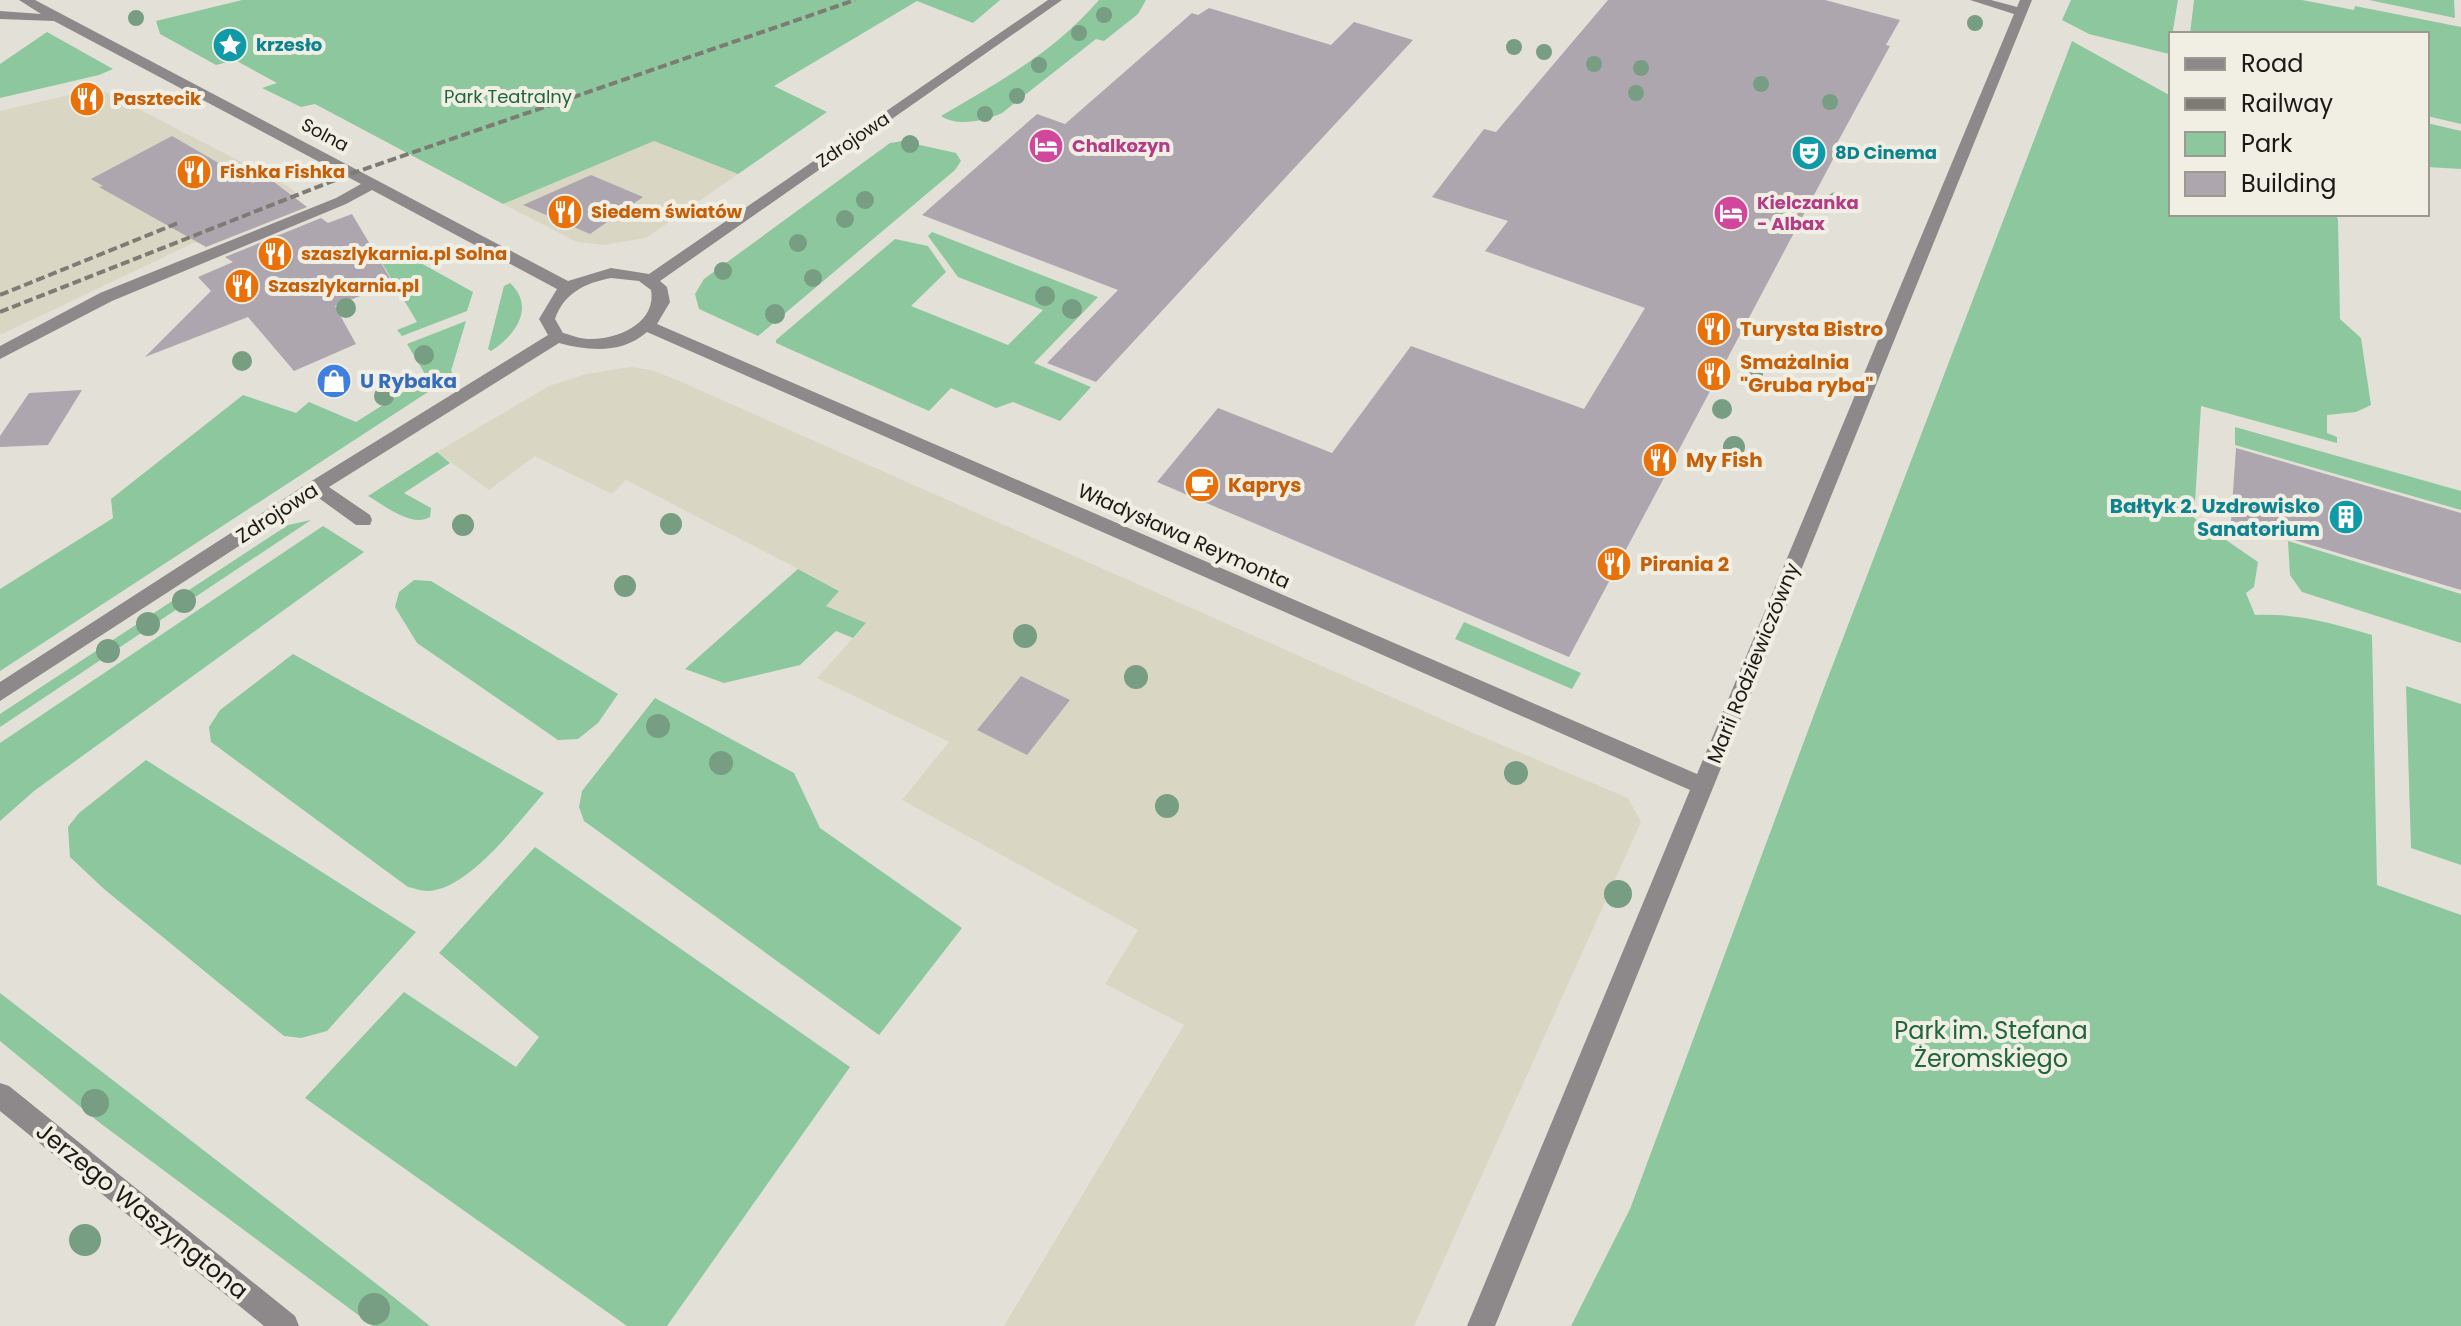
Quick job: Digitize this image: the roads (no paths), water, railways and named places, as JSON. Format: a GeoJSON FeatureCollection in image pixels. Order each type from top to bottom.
{"type":"FeatureCollection","features":[{"type":"Feature","properties":{"kind":"street","name":"Solna"},"geometry":{"type":"LineString","coordinates":[[25,0],[568,288]]}},
{"type":"Feature","properties":{"kind":"street","name":"Zdrojowa"},"geometry":{"type":"LineString","coordinates":[[651,280],[1056,0]]}},
{"type":"Feature","properties":{"kind":"street"},"geometry":{"type":"LineString","coordinates":[[1976,0],[2023,6]]}},
{"type":"Feature","properties":{"kind":"street","name":"Marii Rodziewiczówny"},"geometry":{"type":"LineString","coordinates":[[1481,1326],[2023,6]]}},
{"type":"Feature","properties":{"kind":"street","name":"Solna"},"geometry":{"type":"LineString","coordinates":[[0,15],[61,19]]}},
{"type":"Feature","properties":{"kind":"street"},"geometry":{"type":"LineString","coordinates":[[0,22],[61,19]]}},
{"type":"Feature","properties":{"kind":"street"},"geometry":{"type":"LineString","coordinates":[[0,353],[106,297],[341,201],[373,184]]}},
{"type":"Feature","properties":{"kind":"street"},"geometry":{"type":"LineString","coordinates":[[611,273],[640,275],[651,280],[663,296],[657,316],[634,335],[601,345],[584,345],[557,337],[547,319],[550,308],[568,288],[581,281],[611,273]]}},
{"type":"Feature","properties":{"kind":"street","name":"Władysława Reymonta"},"geometry":{"type":"LineString","coordinates":[[648,326],[1703,786]]}},
{"type":"Feature","properties":{"kind":"street","name":"Zdrojowa"},"geometry":{"type":"LineString","coordinates":[[0,693],[316,487],[557,337]]}},
{"type":"Feature","properties":{"kind":"street"},"geometry":{"type":"LineString","coordinates":[[316,487],[363,520]]}},
{"type":"Feature","properties":{"kind":"street","name":"Jerzego Waszyngtona"},"geometry":{"type":"LineString","coordinates":[[0,1095],[285,1326]]}},
{"type":"Feature","properties":{"kind":"railway"},"geometry":{"type":"LineString","coordinates":[[0,312],[353,173],[855,0]]}},
{"type":"Feature","properties":{"kind":"railway"},"geometry":{"type":"LineString","coordinates":[[0,295],[178,223]]}},
{"type":"Feature","properties":{"kind":"place","name":"krzesło"},"geometry":{"type":"Point","coordinates":[230,45]}},
{"type":"Feature","properties":{"kind":"place","name":"Pasztecik"},"geometry":{"type":"Point","coordinates":[87,99]}},
{"type":"Feature","properties":{"kind":"place","name":"Chalkozyn"},"geometry":{"type":"Point","coordinates":[1046,146]}},
{"type":"Feature","properties":{"kind":"place","name":"8D Cinema"},"geometry":{"type":"Point","coordinates":[1809,153]}},
{"type":"Feature","properties":{"kind":"place","name":"Fishka Fishka"},"geometry":{"type":"Point","coordinates":[194,172]}},
{"type":"Feature","properties":{"kind":"place","name":"Siedem światów"},"geometry":{"type":"Point","coordinates":[565,212]}},
{"type":"Feature","properties":{"kind":"place","name":"Kielczanka - Albax"},"geometry":{"type":"Point","coordinates":[1731,213]}},
{"type":"Feature","properties":{"kind":"place","name":"szaszlykarnia.pl Solna"},"geometry":{"type":"Point","coordinates":[275,254]}},
{"type":"Feature","properties":{"kind":"place","name":"Szaszlykarnia.pl"},"geometry":{"type":"Point","coordinates":[242,286]}},
{"type":"Feature","properties":{"kind":"place","name":"Turysta Bistro"},"geometry":{"type":"Point","coordinates":[1714,329]}},
{"type":"Feature","properties":{"kind":"place","name":"Smażalnia \"Gruba ryba\""},"geometry":{"type":"Point","coordinates":[1714,374]}},
{"type":"Feature","properties":{"kind":"place","name":"U Rybaka"},"geometry":{"type":"Point","coordinates":[334,381]}},
{"type":"Feature","properties":{"kind":"place","name":"My Fish"},"geometry":{"type":"Point","coordinates":[1660,460]}},
{"type":"Feature","properties":{"kind":"place","name":"Kaprys"},"geometry":{"type":"Point","coordinates":[1202,485]}},
{"type":"Feature","properties":{"kind":"place","name":"Bałtyk 2. Uzdrowisko Sanatorium"},"geometry":{"type":"Point","coordinates":[2346,517]}},
{"type":"Feature","properties":{"kind":"place","name":"Pirania 2"},"geometry":{"type":"Point","coordinates":[1614,564]}},
{"type":"Feature","properties":{"kind":"park label","name":"Park Teatralny"},"geometry":{"type":"Point","coordinates":[508,97]}},
{"type":"Feature","properties":{"kind":"park label","name":"Park im. Stefana Żeromskiego"},"geometry":{"type":"Point","coordinates":[1991,1045]}}]}
